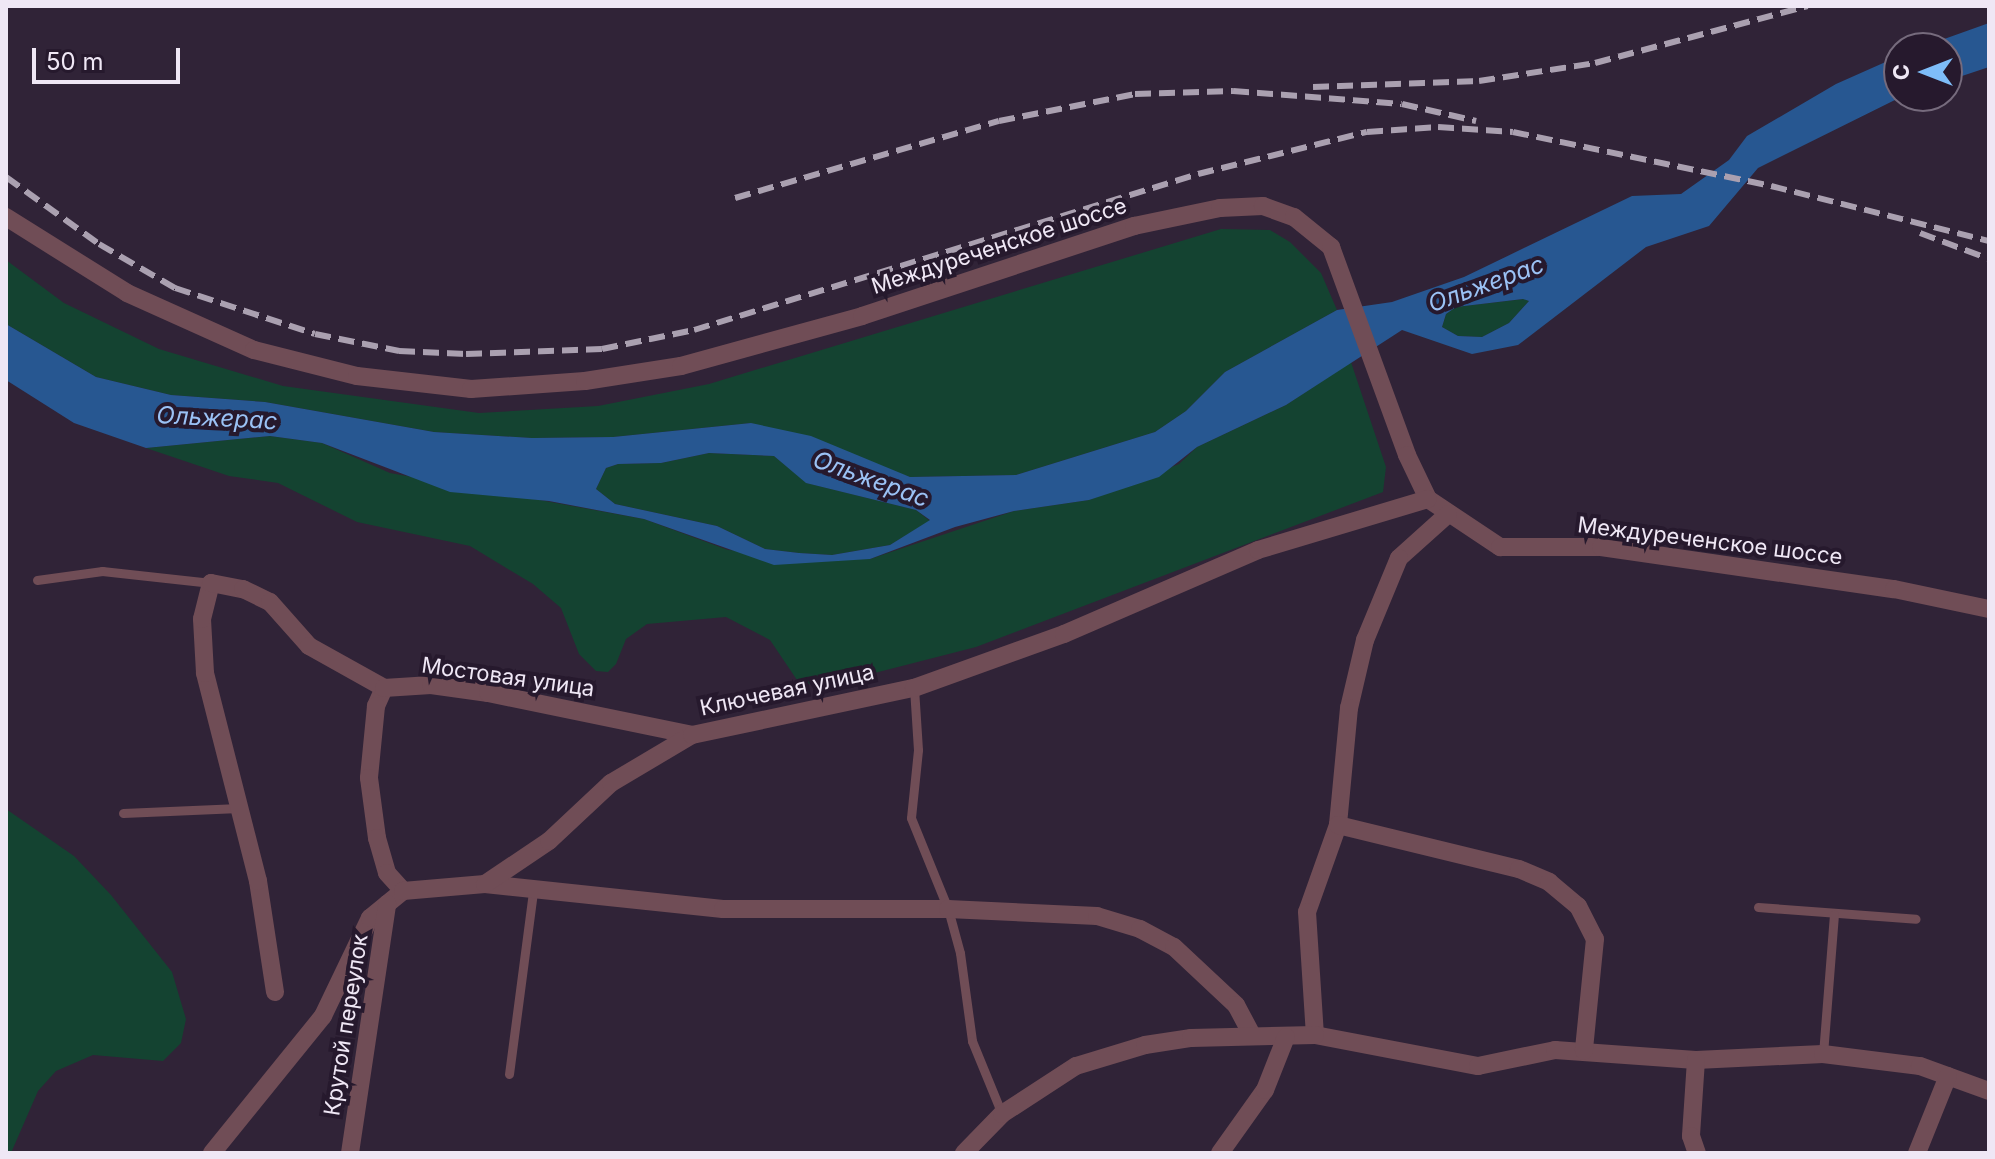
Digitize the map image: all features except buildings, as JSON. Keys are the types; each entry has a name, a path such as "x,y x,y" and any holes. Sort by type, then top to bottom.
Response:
{"street":[{"name":"Междуреченское шоссе","path":"6,217 127,293 254,350 357,376 471,389 585,381 681,366 862,316 1134,226 1220,208 1263,206 1294,217 1331,247 1352,295 1407,455 1428,499 1500,547 1601,547 1894,589 1989,609"},
{"name":"Ключевая улица","path":"403,891 485,884 549,841 611,783 692,735 914,688 1064,634 1258,550 1428,499"},
{"path":"1315,1035 1307,912 1338,825 1349,708 1380,594 1399,558 1448,514"},
{"path":"212,1153 323,1016 350,949 370,918 403,891 387,873 369,778 372,733 384,688 309,646 270,602 243,589 211,583 202,619 205,673 239,808 275,992"},
{"name":"Мостовая улица","path":"384,688 431,685 488,693 692,735"},
{"path":"1338,825 1519,869 1549,882 1578,906 1595,939 1584,1050"},
{"path":"485,884 533,892 723,909 948,909 1097,916 1140,929 1174,947 1236,1005 1251,1033"},
{"name":"Крутой переулок","path":"350,1153 387,904"},
{"path":"972,1149 1002,1114 1076,1066 1145,1045 1251,1033 1286,1037 1315,1035 1478,1066 1584,1050 1696,1060 1823,1054 1920,1066 1989,1091"},
{"path":"1220,1153 1265,1090 1286,1037"},
{"path":"1696,1060 1691,1136 1697,1153"},
{"path":"1917,1153 1948,1076"}],"lane":[{"path":"37,580 102,571 211,583"},
{"path":"914,688 918,750 911,818 948,909 960,953 972,1041 1002,1114"},
{"path":"123,813 239,808"},
{"path":"509,1074 533,892"},
{"path":"1758,907 1916,919"},
{"path":"1823,1054 1834,914"}],"green space":[{"path":"1221,229 1270,230 1290,242 1321,273 1337,310 1225,372 1186,411 1155,432 1016,475 910,477 751,423 613,437 532,438 434,432 265,402 171,395 96,377 6,324 6,260 64,303 159,349 283,386 479,413 598,406 709,384"},
{"path":"1524,299 1529,301 1509,323 1482,337 1458,336 1442,327 1446,314 1456,307"},
{"path":"1351,362 1386,467 1383,492 976,647 820,687 797,680 770,640 726,617 647,624 626,639 616,664 608,672 596,671 579,654 561,608 533,584 470,546 357,522 278,483 229,476 146,448 270,436 322,443 390,473 644,519 728,550 870,559 1014,511 1089,500 1179,464 1197,447 1286,405"},
{"path":"709,453 774,456 807,483 916,510 930,521 890,545 832,555 799,553 765,549 717,526 615,504 596,489 606,468 618,464 661,463"},
{"path":"6,809 74,856 111,895 172,972 186,1019 181,1043 163,1061 93,1055 56,1071 38,1091 11,1153 6,1153"}],"water":[{"path":"1989,23 1989,67 1963,76 1963,32"},
{"name":"Ольжерас","path":"1883,63 1883,106 1758,168 1709,226 1646,247 1518,345 1472,354 1402,330 1286,405 1197,447 1159,477 1089,500 1014,511 955,527 870,559 774,565 644,519 549,501 450,492 322,443 270,436 146,448 74,423 6,380 6,324 96,377 171,395 265,402 434,432 532,438 613,437 751,423 811,436 910,477 1016,475 1155,432 1186,411 1225,372 1337,310 1392,302 1464,277 1632,196 1681,194 1729,160 1747,136 1836,84","holes":["1523,299 1529,301 1509,323 1482,337 1458,336 1442,327 1446,314 1456,307","709,453 774,456 806,483 916,510 930,520 890,545 832,555 799,553 765,549 717,526 615,504 596,489 606,468 618,464 661,463"]}],"railway":[{"path":"1313,87 1479,81 1595,63 1808,6"},
{"path":"735,198 999,121 1135,94 1233,91 1402,104 1476,121"},
{"path":"6,177 99,244 175,288 315,334 399,351 466,354 602,349 694,330 1198,174 1367,132 1438,127 1513,132 1771,186 1989,241"},
{"path":"1920,233 1989,259"}]}
